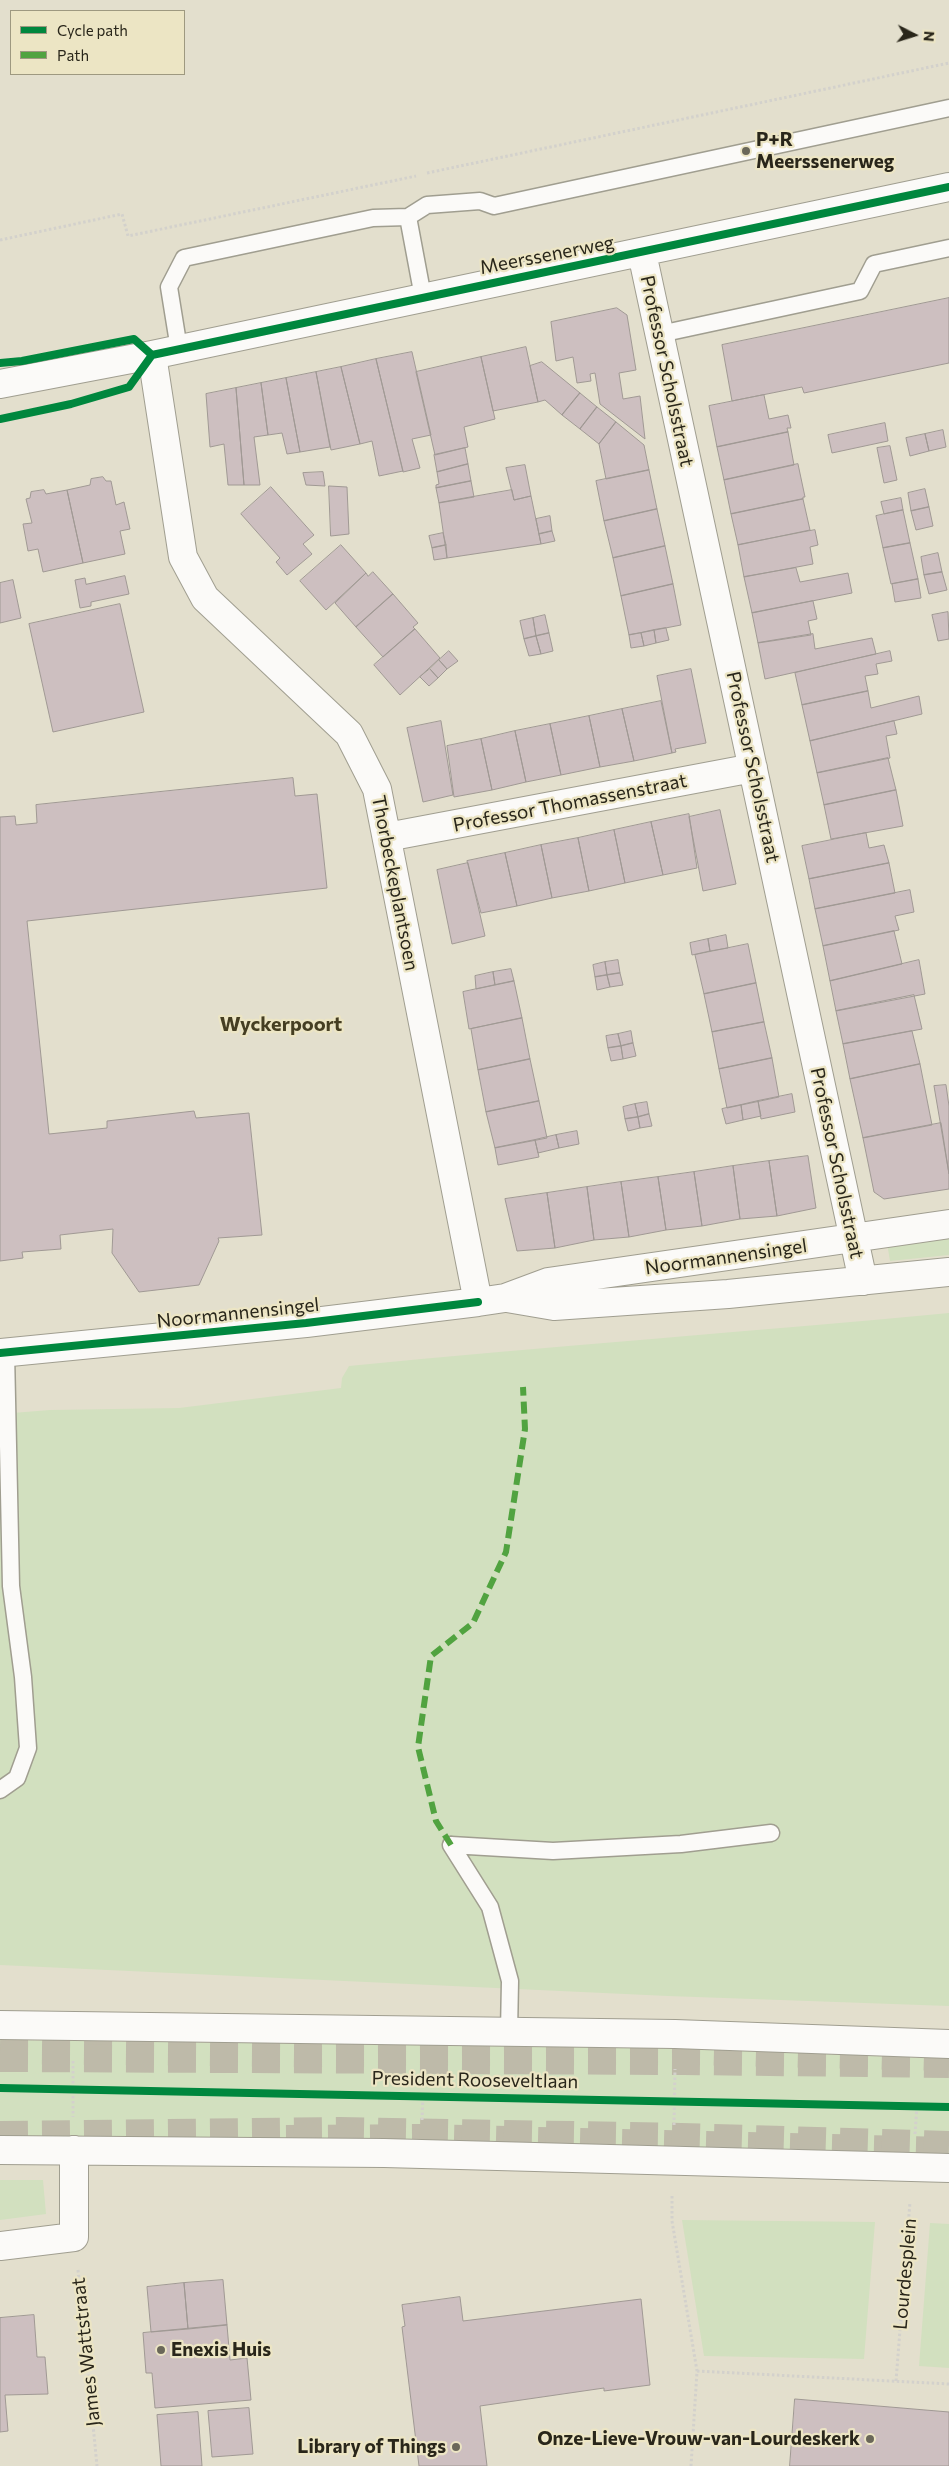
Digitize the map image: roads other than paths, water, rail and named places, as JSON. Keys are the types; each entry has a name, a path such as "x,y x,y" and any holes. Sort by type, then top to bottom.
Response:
{"street":[{"name":"Meerssenerweg","path":"0,384 152,355 423,296 642,253 949,187"},
{"name":"Professor Scholsstraat","path":"642,253 863,1281"},
{"name":"Thorbeckeplantsoen","path":"152,355 183,557 205,598 349,734 377,789 478,1302"},
{"name":"Professor Thomassenstraat","path":"387,837 753,768"},
{"name":"Noormannensingel","path":"3,1353 306,1323 478,1302 505,1298 548,1282 949,1224"},
{"name":"Noormannensingel","path":"505,1298 554,1306 728,1294 949,1272"},
{"path":"0,2025 676,2034 949,2044"},
{"path":"0,2150 384,2153 949,2168"},
{"path":"0,2246 74,2237 74,2150"}],"lane":[{"path":"179,349 169,287 184,258 373,218 408,218 427,205 480,201 494,206 949,108"},
{"path":"408,218 423,296"},
{"path":"660,334 860,291 874,264 949,248"},
{"path":"0,1790 17,1778 28,1748 23,1677 11,1568 3,1353"},
{"path":"0,1588 11,1568"},
{"path":"509,2032 510,1981 490,1907 451,1845 553,1851 681,1844 771,1833"}],"tunnel":[{"path":"0,2050 311,2053 691,2051 949,2057"},
{"path":"0,2058 949,2064"},
{"path":"0,2135 340,2131 681,2137 949,2145"},
{"path":"286,2139 421,2138 949,2151"}],"place":[{"name":"P+R Meerssenerweg","path":"746,151"},
{"name":"Enexis Huis","path":"161,2350"},
{"name":"Onze-Lieve-Vrouw-van-Lourdeskerk","path":"870,2439"},
{"name":"Library of Things","path":"456,2447"}],"district":[{"name":"Wyckerpoort","path":"281,1024"}]}
